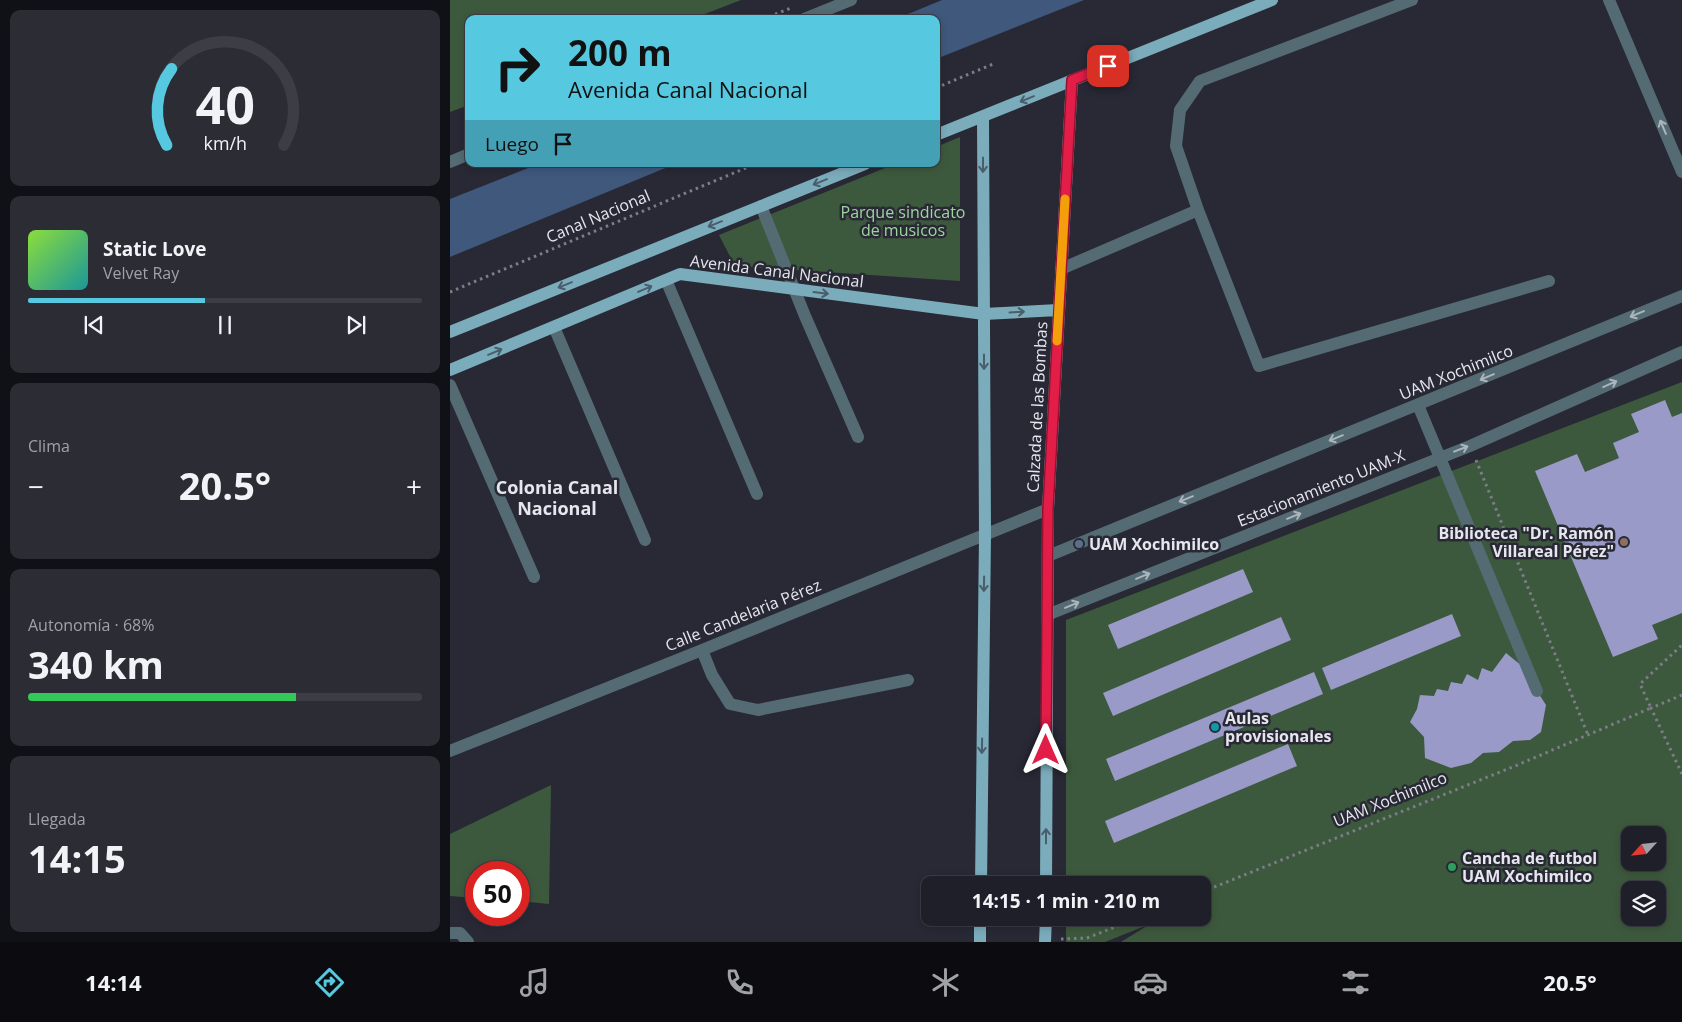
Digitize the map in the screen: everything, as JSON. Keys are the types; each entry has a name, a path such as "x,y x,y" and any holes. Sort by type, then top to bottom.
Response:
{"main road":[{"path":"940,133 1272,0"},
{"name":"Calzada de las Bombas","path":"1046,876 1048,508 1072,80"},
{"path":"981,876 984,535 983,117"},
{"name":"Avenida Canal Nacional","path":"450,332 858,167"},
{"name":"Avenida Canal Nacional","path":"450,370 680,274 984,314 1058,310"},
{"path":"980,926 980,942"},
{"path":"1045,940 1046,926"}],"street":[{"path":"814,15 851,0"},
{"path":"1412,0 1200,81 1180,110 1176,146 1198,210 1259,366 1549,281"},
{"path":"1609,0 1682,172"},
{"path":"450,162 465,156"},
{"path":"760,206 858,437"},
{"path":"1061,269 1198,210"},
{"path":"666,280 757,494"},
{"name":"UAM Xochimilco","path":"1048,556 1682,296"},
{"path":"554,327 644,540"},
{"name":"Estacionamiento UAM-X","path":"1047,615 1470,446 1682,352"},
{"path":"450,385 534,577"},
{"path":"1418,405 1536,691"},
{"name":"Calle Candelaria Pérez","path":"450,751 1048,508"},
{"path":"702,650 712,675 730,704 758,710 908,680"},
{"path":"450,933 460,933 468,942"}],"path":[{"path":"773,15 795,6"},
{"path":"940,86 993,64"},
{"name":"Canal Nacional","path":"450,292 749,167"},
{"path":"1470,446 1588,735"},
{"path":"1682,645 1640,684 1682,774"},
{"name":"UAM Xochimilco","path":"1211,888 1496,774 1682,695"},
{"path":"1045,940 1087,938 1118,926"}],"green space":[{"path":"450,0 741,0 702,15 465,15 465,106 450,112"},
{"name":"Parque sindicato de musicos","path":"960,137 960,281 735,266 719,235 888,167 940,167 940,145"},
{"path":"1682,382 1682,942 1121,942 1147,926 1211,926 1211,876 1066,876 1066,620"},
{"path":"551,785 549,904 530,902 530,861 465,861 465,897 450,896 450,834"},
{"path":"1066,926 1145,926 1105,942 1066,942"}],"water":[{"path":"942,0 1084,0 940,57 940,15 906,15"},
{"path":"530,167 668,167 450,257 450,199"}],"building":[{"name":"Biblioteca \"Dr. Ramón Villareal Pérez\"","path":"1665,400 1672,417 1682,413 1682,613 1652,625 1658,639 1613,657 1535,471 1577,454 1585,472 1619,458 1613,443 1639,432 1631,414"},
{"path":"1243,569 1253,592 1118,649 1108,625"},
{"name":"Aulas provisionales","path":"1452,614 1461,636 1331,690 1322,668"},
{"name":"Aulas provisionales","path":"1281,617 1291,640 1113,716 1103,693"},
{"path":"1506,653 1528,671 1546,705 1541,732 1530,740 1513,741 1499,752 1483,753 1471,763 1451,768 1425,758 1424,737 1410,722 1417,709 1420,695 1434,696 1437,689 1448,691 1451,682 1462,684 1467,674 1478,680 1482,668 1492,672"},
{"name":"Aulas provisionales","path":"1314,672 1323,694 1115,781 1106,759"},
{"name":"Aulas provisionales","path":"1288,744 1297,766 1114,843 1105,821"}],"slow traffic":[{"path":"1057,341 1065,199"}],"place":[{"name":"Biblioteca \"Dr. Ramón Villareal Pérez\"","path":"1624,542"},
{"name":"UAM Xochimilco","path":"1079,544"},
{"name":"Aulas provisionales","path":"1215,727"},
{"name":"Cancha de futbol UAM Xochimilco","path":"1452,867"}],"district":[{"name":"Colonia Canal Nacional","path":"557,497"}],"route":[{"path":"1046,750 1048,508 1072,80 1108,66"}]}
